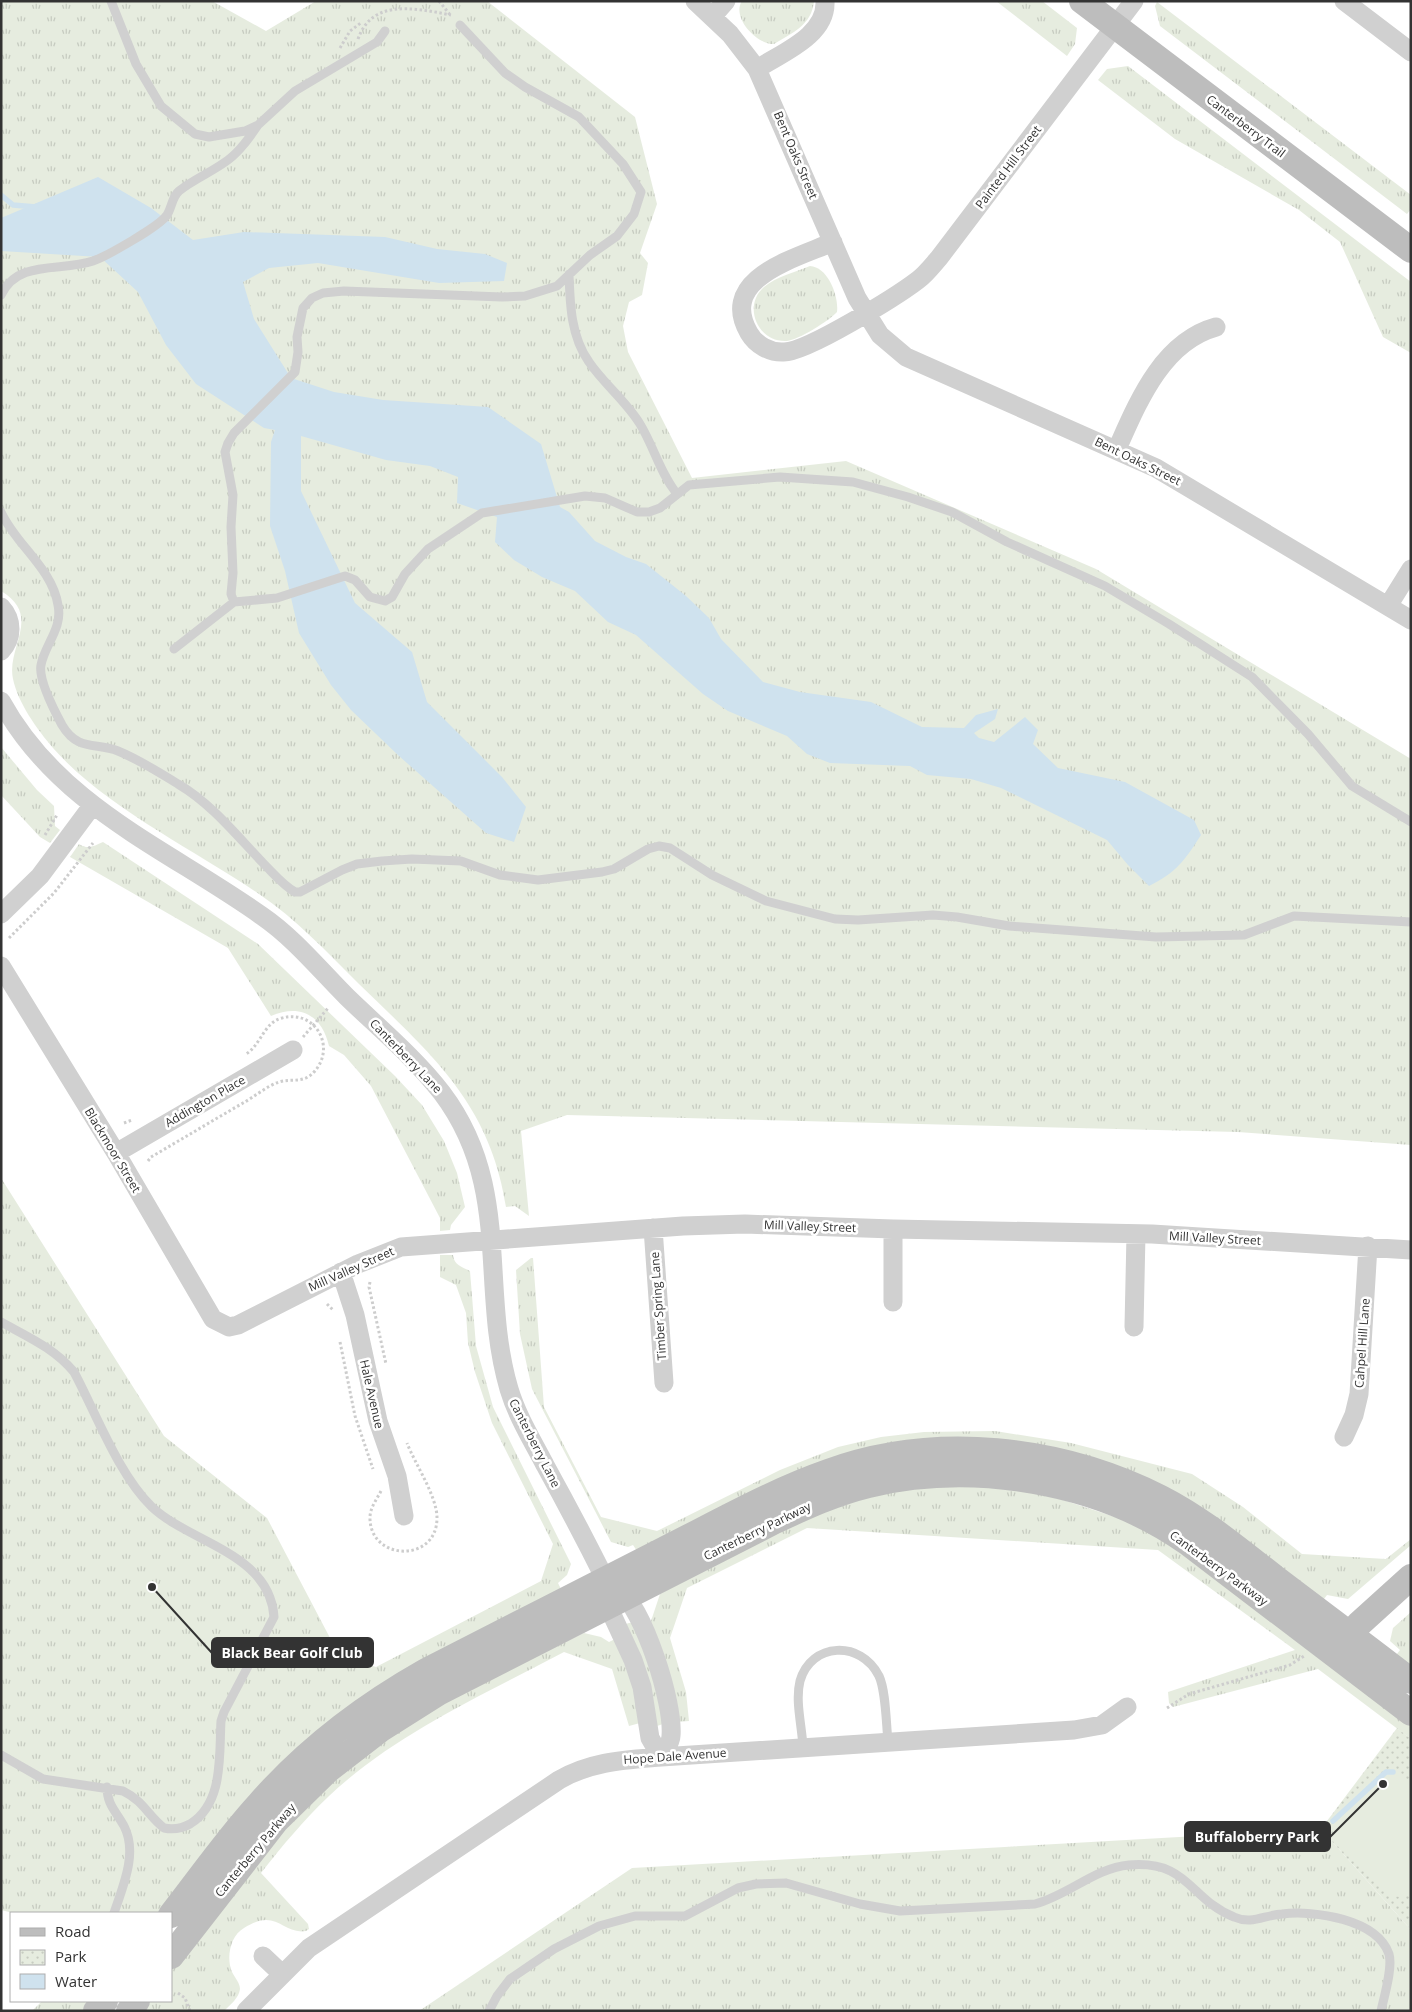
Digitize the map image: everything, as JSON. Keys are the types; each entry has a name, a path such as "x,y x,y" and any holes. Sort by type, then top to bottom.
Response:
{"street":[{"name":"Bent Oaks Street","path":"695,1 744,51 757,69 865,313 880,335 906,357 1117,449 1178,480 1411,620"},
{"path":"712,17 726,1"},
{"path":"757,69 813,32 822,20 825,1"},
{"name":"Canterberry Trail","path":"1082,1 1411,250"},
{"name":"Painted Hill Street","path":"865,313 904,290 930,269 1134,1"},
{"path":"1344,1 1411,52"},
{"path":"833,242 764,272 751,283 742,306 744,322 748,331 759,344 767,348 782,352 794,351 865,313"},
{"path":"1117,449 1142,393 1165,362 1185,341 1202,331 1216,327"},
{"path":"1388,606 1411,569"},
{"path":"1,607 8,617 11,626 3,652"},
{"name":"Canterberry Lane","path":"1,701 22,736 39,757 92,806 277,927 433,1082 458,1118 478,1163 488,1205 501,1349 509,1391 521,1420 617,1601 643,1694 650,1738 661,1757"},
{"path":"1,914 40,876 92,806"},
{"name":"Blackmoor Street","path":"1,966 116,1153 212,1319 229,1327"},
{"name":"Addington Place","path":"116,1153 293,1050"},
{"name":"Mill Valley Street","path":"229,1327 238,1325 372,1257 401,1247 653,1228 745,1224 1136,1234 1411,1250"},
{"name":"Timber Spring Lane","path":"653,1228 664,1384"},
{"path":"893,1229 893,1302"},
{"path":"1134,1327 1136,1234"},
{"name":"Cahpel Hill Lane","path":"1344,1437 1354,1415 1359,1394 1368,1246"},
{"name":"Hale Avenue","path":"340,1272 355,1315 378,1421 397,1476 404,1516"},
{"name":"Canterberry Parkway","path":"172,1914 264,1797 304,1759 346,1724 420,1675 763,1499 835,1469 875,1458 910,1453 991,1450 1032,1455 1111,1477 1160,1498 1200,1522 1340,1643 1411,1713"},
{"name":"Canterberry Parkway","path":"172,1955 276,1821 350,1751 381,1728 438,1693 775,1521 848,1491 887,1481 964,1475 999,1476 1034,1480 1076,1491 1154,1522 1340,1643 1411,1681"},
{"path":"1340,1643 1411,1577"},
{"name":"Hope Dale Avenue","path":"246,2011 309,1948 570,1774 603,1762 888,1740 1074,1730 1102,1725 1127,1707"},
{"path":"263,1956 282,1974"}],"lane":[{"path":"111,1 122,24 129,49 148,85 161,106 179,122 195,134 209,137 245,131 258,125"},
{"path":"234,602 231,594 234,573 231,526 233,495 225,452 228,443 245,422 293,374 297,362 297,337 303,308 312,298 323,292 344,290 470,297 525,296 556,286 590,255 617,236 634,214 641,192 623,164 579,116 525,87 505,73 460,25"},
{"path":"1,295 6,284 20,274 44,268 92,262 122,248 166,216 177,193 228,160 243,146 258,125 295,91 377,42 385,31"},
{"path":"569,274 575,331 582,351 640,423 652,445 664,478 677,494"},
{"path":"174,649 234,602 270,599 289,595 345,576 355,580 370,597 385,600 392,597 406,574 428,549 482,513 595,496 605,498 637,512 649,512 660,508 689,485 780,477 826,478 854,482 884,490 952,512 1006,542 1105,586 1231,662 1268,691 1352,786 1411,822"},
{"path":"1,512 10,528 50,580 56,594 59,620 40,671 50,700 63,727 79,742 94,748 118,751 179,784 216,814 272,872 295,892 300,892 357,864 412,859 461,861 500,875 520,879 572,878 614,869 648,849 659,846 670,848 712,875 766,901 835,919 858,920 933,915 957,916 1009,926 1156,938 1244,935 1294,916 1411,922"},
{"path":"1,1322 46,1346 74,1372 133,1485 152,1507 179,1526 236,1558 262,1582 273,1602 274,1616 224,1712 215,1790 202,1813 187,1825 170,1830 159,1824 135,1797 107,1788 43,1778 1,1755"},
{"path":"803,1747 798,1696 803,1672 817,1657 836,1650 855,1652 867,1660 878,1675 888,1740"},
{"path":"107,1788 108,1803 124,1826 130,1846 126,1878 114,1912"},
{"path":"490,2011 497,1996 510,1979 554,1949 599,1926 634,1916 685,1916 738,1888 756,1884 786,1883 870,1906 922,1911 1035,1904 1052,1900 1108,1871 1127,1865 1142,1864 1175,1872 1213,1906 1245,1921 1260,1920 1284,1913 1305,1914 1348,1921 1372,1931 1384,1944 1389,1956 1381,2011"}],"path":[{"path":"438,1 460,25"},
{"path":"44,838 57,814"},
{"path":"293,1050 329,1007"},
{"path":"1167,1708 1189,1694 1297,1662 1306,1654"},
{"path":"178,1993 185,1998 190,2011"}],"green space":[{"path":"1,1 212,1 266,31 316,1 487,1 635,117 657,204 640,253 648,263 642,295 629,302 623,326 628,352 692,478 846,461 1096,569 1411,759 1411,1145 1238,1132 567,1115 521,1131 529,1216 515,1206 506,1207 498,1170 486,1138 471,1109 433,1058 311,936 286,914 259,894 124,808 74,769 41,733 15,688 12,667 20,632 20,611 13,601 1,591"},
{"path":"742,1 814,1 805,22 794,32 774,44 760,40 748,29 740,15"},
{"path":"996,1 1042,1 1077,28 1075,44 1067,56"},
{"path":"1157,2 1411,195 1411,209 1407,214 1160,26 1155,6"},
{"path":"1128,66 1411,282 1411,353 1383,337 1340,242 1299,210 1175,139 1098,80 1107,69"},
{"path":"810,266 822,271 831,283 836,298 837,312 813,330 792,340 777,340 768,336 756,322 754,304 757,295 774,280"},
{"path":"1,747 37,790 54,806 55,826 60,830 50,843 40,837 1,795"},
{"path":"103,842 258,944 395,1076 422,1105 444,1141 457,1173 465,1207 451,1225 450,1230 440,1231 440,1218 371,1086 344,1055 329,1046 326,1036 315,1020 309,1015 292,1011 271,1016 228,948 70,857 79,844 88,847"},
{"path":"1,1178 164,1436 267,1518 339,1655 376,1667 541,1581 553,1544 492,1423 475,1372 468,1343 466,1313 456,1285 440,1277 440,1255 453,1255 461,1267 470,1271 476,1346 493,1407 571,1564 567,1575 558,1583 563,1593 164,1912 10,1912 1,1910"},
{"path":"533,1258 544,1407 601,1517 657,1531 780,1470 838,1447 881,1437 924,1432 995,1431 1071,1443 1192,1474 1243,1507 1302,1554 1386,1559 1411,1539 1411,1545 1348,1599 1327,1595 1321,1603 1055,1453 639,1554 633,1545 628,1547 611,1542 532,1389 520,1334 516,1270"},
{"path":"1017,1485 1146,1527 1411,1722 1411,1739 1318,1669 1173,1707 1169,1703 1168,1692 1295,1650 1158,1550 807,1528 687,1588 670,1638 686,1692 689,1721 677,1722 648,1623 651,1621 660,1594 775,1529 894,1488"},
{"path":"1411,1612 1411,1673 1393,1659 1400,1650 1390,1641 1393,1628"},
{"path":"632,1623 653,1671 663,1724 657,1726 626,1624"},
{"path":"584,1633 601,1637 609,1642 615,1639 633,1683 640,1723 629,1726 612,1669 564,1652 441,1716 411,1734 355,1773 311,1814 261,1873 308,1924 309,1929 298,1931 272,1921 264,1920 255,1922 239,1932 232,1942 229,1960 240,1989 236,1998 224,2011 137,2011 144,2002 172,2002 172,1966 285,1822 411,1717"},
{"path":"1397,1728 1411,1739 1411,1930 1321,1829"},
{"path":"1387,1774 1399,1775 1411,1788 1411,1888 1402,1897 1391,1896 1333,1836 1333,1825"},
{"path":"1321,1829 1411,1930 1411,2011 419,2011 632,1868"},
{"path":"41,2002 94,2002 86,2011 32,2011"}],"water":[{"path":"98,177 151,208 193,240 244,232 385,237 437,249 485,254 507,263 504,281 439,283 318,263 269,268 243,282 254,319 291,378 334,392 383,400 488,407 541,444 560,507 569,512 595,541 626,557 646,564 686,596 709,618 721,639 763,682 800,692 871,702 922,727 964,728 976,715 998,709 995,719 974,733 979,738 994,742 1025,717 1038,730 1033,744 1058,768 1125,782 1194,820 1201,835 1190,852 1173,871 1149,886 1107,840 1001,788 971,779 927,775 910,766 830,763 807,754 787,736 728,711 703,694 636,635 608,622 575,591 542,577 514,560 495,542 497,517 457,503 458,477 430,466 386,460 301,436 301,491 355,603 412,652 427,702 502,777 526,807 514,842 486,833 399,756 351,710 331,685 299,633 285,571 270,526 271,442 275,430 264,428 196,384 166,345 138,292 100,257 1,251 1,218"}],"waterway":[{"path":"1,195 13,205 36,207"},
{"path":"1333,1821 1386,1772 1393,1772"}],"place":[{"name":"Black Bear Golf Club","path":"152,1587"},
{"name":"Buffaloberry Park","path":"1383,1784"}]}
